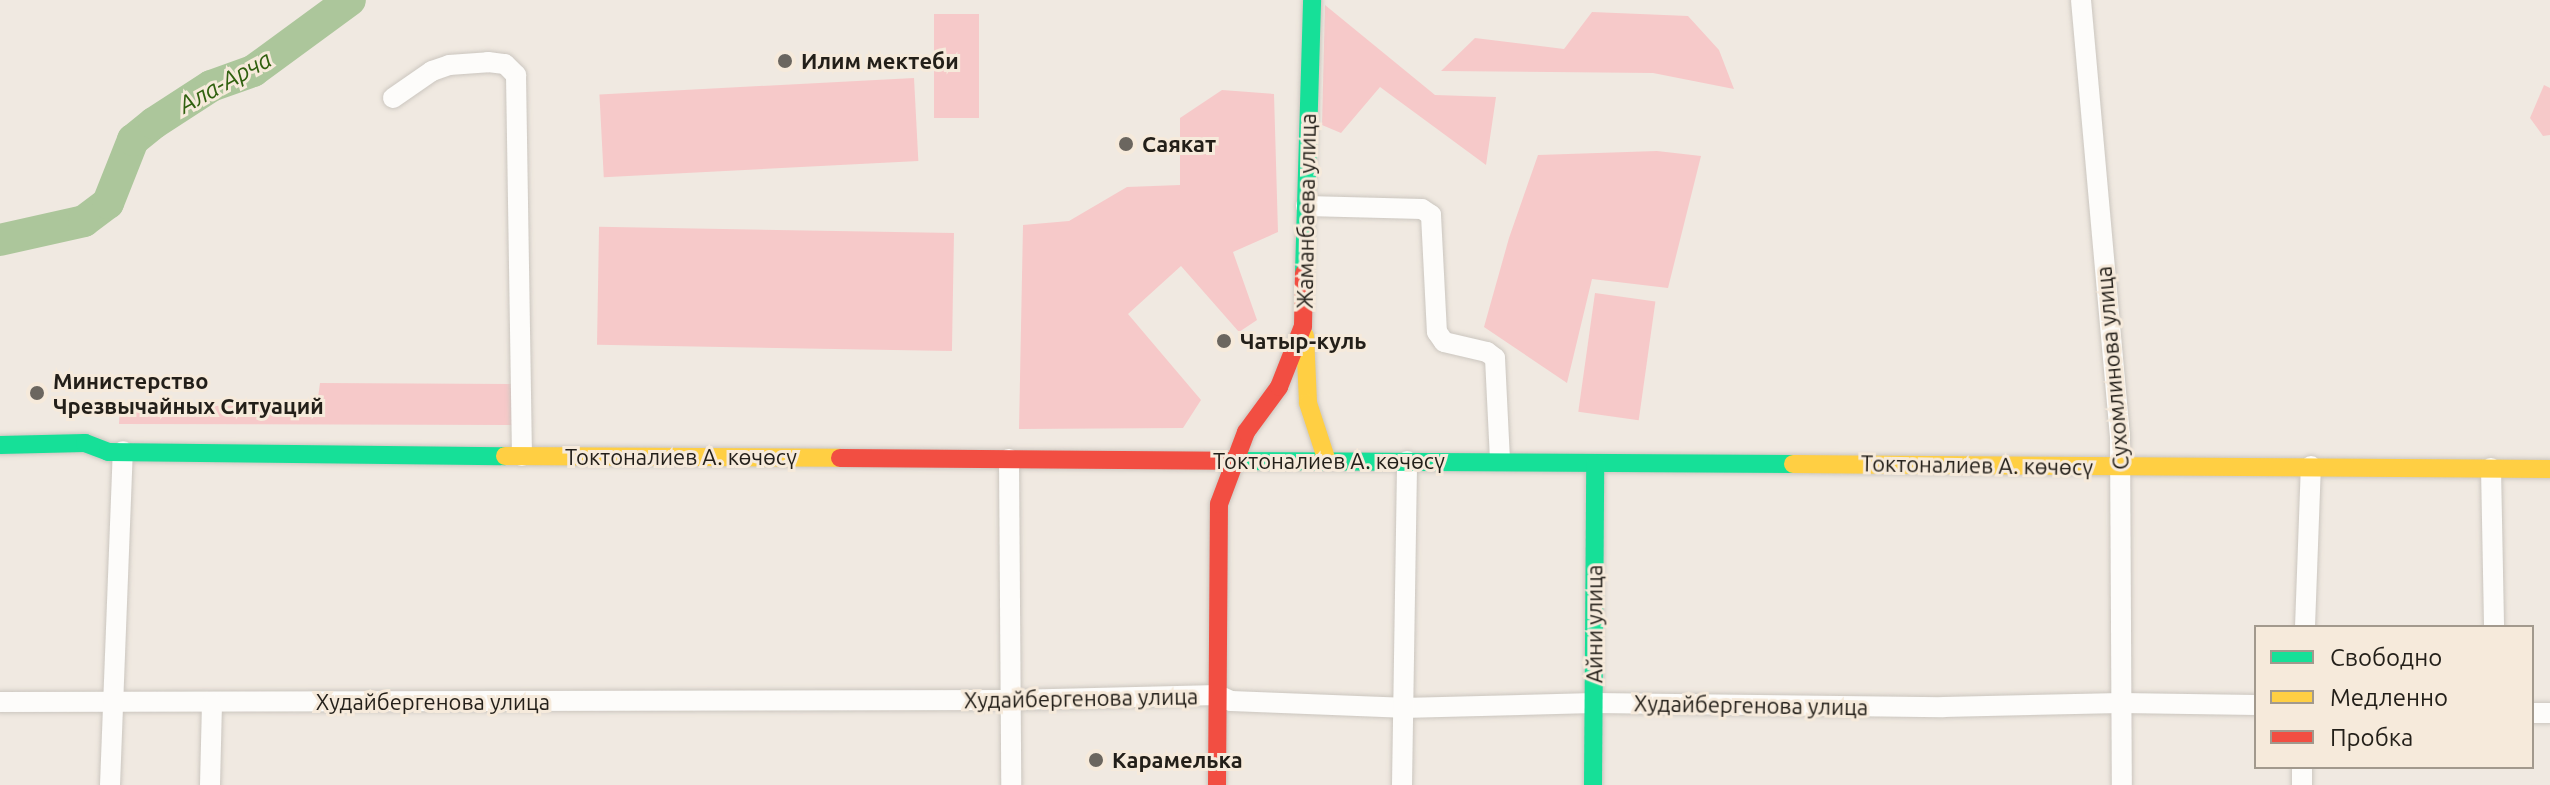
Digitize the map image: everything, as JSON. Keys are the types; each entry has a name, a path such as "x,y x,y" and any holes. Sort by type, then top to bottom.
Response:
{"main road":[{"name":"Жаманбаева улица","path":"1217,785 1217,516 1233,461 1246,432 1279,387 1303,326 1312,0"},
{"path":"1303,326 1308,403 1327,461"},
{"name":"Токтоналиев А. көчөсү","path":"0,445 85,443 116,452 522,456 2550,469"},
{"name":"Токтоналиев А. көчөсү","path":"0,463 85,461 116,452"},
{"name":"Айни улица","path":"1593,785 1595,463"}],"street":[{"name":"Сухомлинова улица","path":"2081,0 2121,467 2122,785"},
{"path":"393,98 432,71 449,65 505,64 516,75 522,456"},
{"path":"1306,206 1422,209 1431,215 1437,332 1444,342 1487,352 1495,358 1500,461"},
{"path":"110,785 116,452"},
{"path":"1009,459 1011,785"},
{"path":"1402,785 1407,461"},
{"path":"2305,625 2311,466"},
{"path":"2491,468 2494,625"},
{"name":"Худайбергенова улица","path":"0,702 1012,700 1218,695 1231,701 1402,708 1594,703 1943,707 2121,703 2254,705"},
{"path":"210,785 212,703"}],"shaded area":[{"path":"1325,5 1435,95 1496,97 1486,165 1380,87 1341,133 1322,125"},
{"path":"1592,12 1688,16 1719,50 1734,89 1653,73 1441,71 1475,38 1564,49"},
{"path":"934,14 979,14 979,118 934,118"},
{"path":"914,78 918,161 604,177 599,94"},
{"path":"2544,85 2550,88 2550,135 2543,136 2530,118"},
{"path":"1222,90 1274,94 1278,232 1233,252 1257,320 1239,332 1181,266 1128,314 1201,400 1183,428 1019,429 1023,225 1069,221 1127,187 1180,185 1180,118"},
{"path":"1657,151 1701,156 1668,288 1592,279 1567,383 1484,327 1509,238 1538,155"},
{"path":"599,227 954,233 952,351 597,345"},
{"path":"1595,293 1655,301 1639,420 1578,412"},
{"path":"320,383 519,384 520,425 119,424 120,407 317,405"}],"waterway":[{"name":"Ала-Арча","path":"0,240 84,221 108,203 133,140 211,86 253,71 350,0"}],"traffic: fast":[{"path":"1304,273 1312,0"},
{"path":"0,445 85,443 108,452 505,456"},
{"path":"1226,461 1793,464"},
{"path":"1593,785 1595,463"}],"traffic: slow":[{"path":"1305,336 1308,403 1327,461"},
{"path":"505,456 840,458"},
{"path":"1793,464 2550,469"}],"traffic: jam":[{"path":"1217,785 1219,504 1246,432 1279,387 1303,326 1304,273"},
{"path":"840,458 1226,461"}],"place":[{"name":"Илим мектеби","path":"785,61"},
{"name":"Саякат","path":"1126,144"},
{"name":"Чатыр-куль","path":"1224,341"},
{"name":"Министерство Чрезвычайных Ситуаций","path":"37,393"},
{"name":"Карамелька","path":"1096,760"}]}
